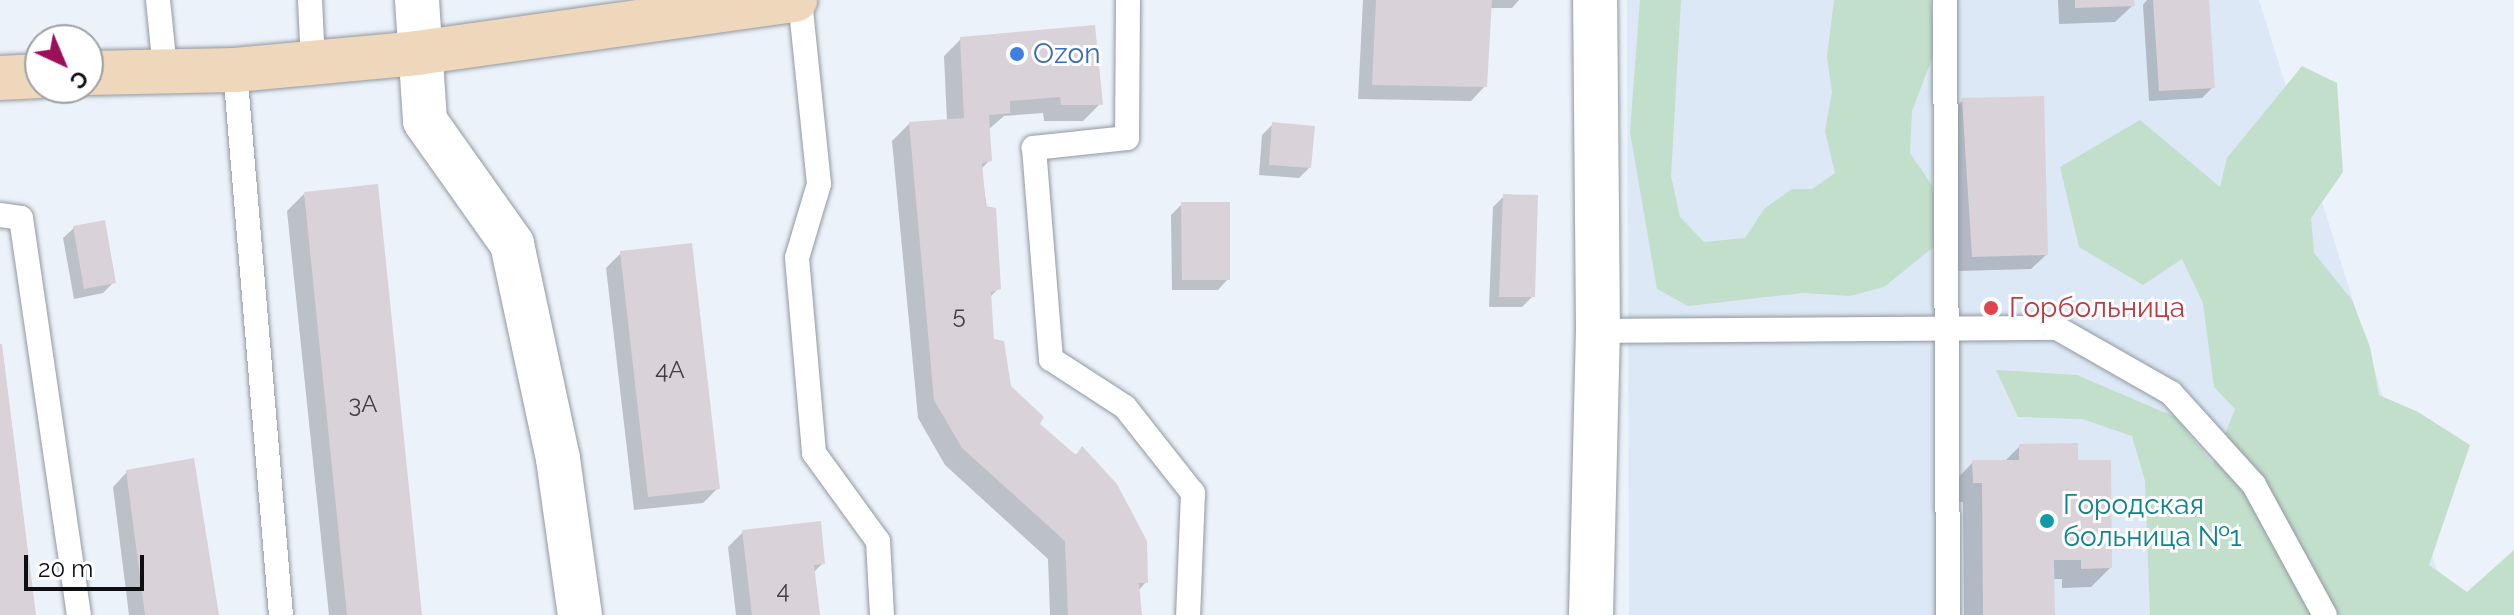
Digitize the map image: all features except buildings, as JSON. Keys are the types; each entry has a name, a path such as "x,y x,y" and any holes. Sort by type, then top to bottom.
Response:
{"street":[{"path":"417,0 417,53 425,121 512,244 558,459 580,615"},
{"path":"104,72 235,70 417,53 677,8 798,0"},
{"path":"1591,615 1598,331 1595,0"},
{"path":"0,78 24,77"}],"lane":[{"path":"158,0 165,69"},
{"path":"310,0 313,63"},
{"path":"798,0 819,184 797,258 814,453 878,541 882,615"},
{"path":"1128,0 1127,138 1034,148 1051,359 1125,407 1193,493 1188,615"},
{"path":"1945,0 1948,615"},
{"path":"235,70 281,615"},
{"path":"0,215 21,218 79,615"},
{"path":"1598,331 2057,328 2171,393 2254,485 2325,615"}],"shaded area":[{"name":"Горбольница","path":"1627,0 2259,0 2451,615 1629,615"}],"green space":[{"path":"1640,0 1681,0 1671,176 1680,217 1704,242 1745,238 1764,209 1792,189 1812,189 1835,173 1825,131 1832,92 1827,57 1834,0 1930,0 1936,48 1912,111 1910,153 1933,187 1941,241 1884,287 1850,296 1803,293 1688,306 1657,289 1630,132"},
{"path":"2302,66 2337,83 2343,172 2311,218 2314,253 2352,300 2370,347 2379,395 2418,412 2470,445 2429,565 2467,592 2514,550 2514,615 2150,615 2145,481 2132,436 2082,419 2018,417 1996,370 2077,375 2175,417 2213,464 2235,409 2214,387 2203,303 2182,259 2143,285 2079,247 2060,167 2140,120 2220,187 2227,158"}],"place":[{"name":"Ozon","path":"1017,54"},
{"name":"Горбольница","path":"1991,308"},
{"name":"Городская больница №1","path":"2047,521"}]}
